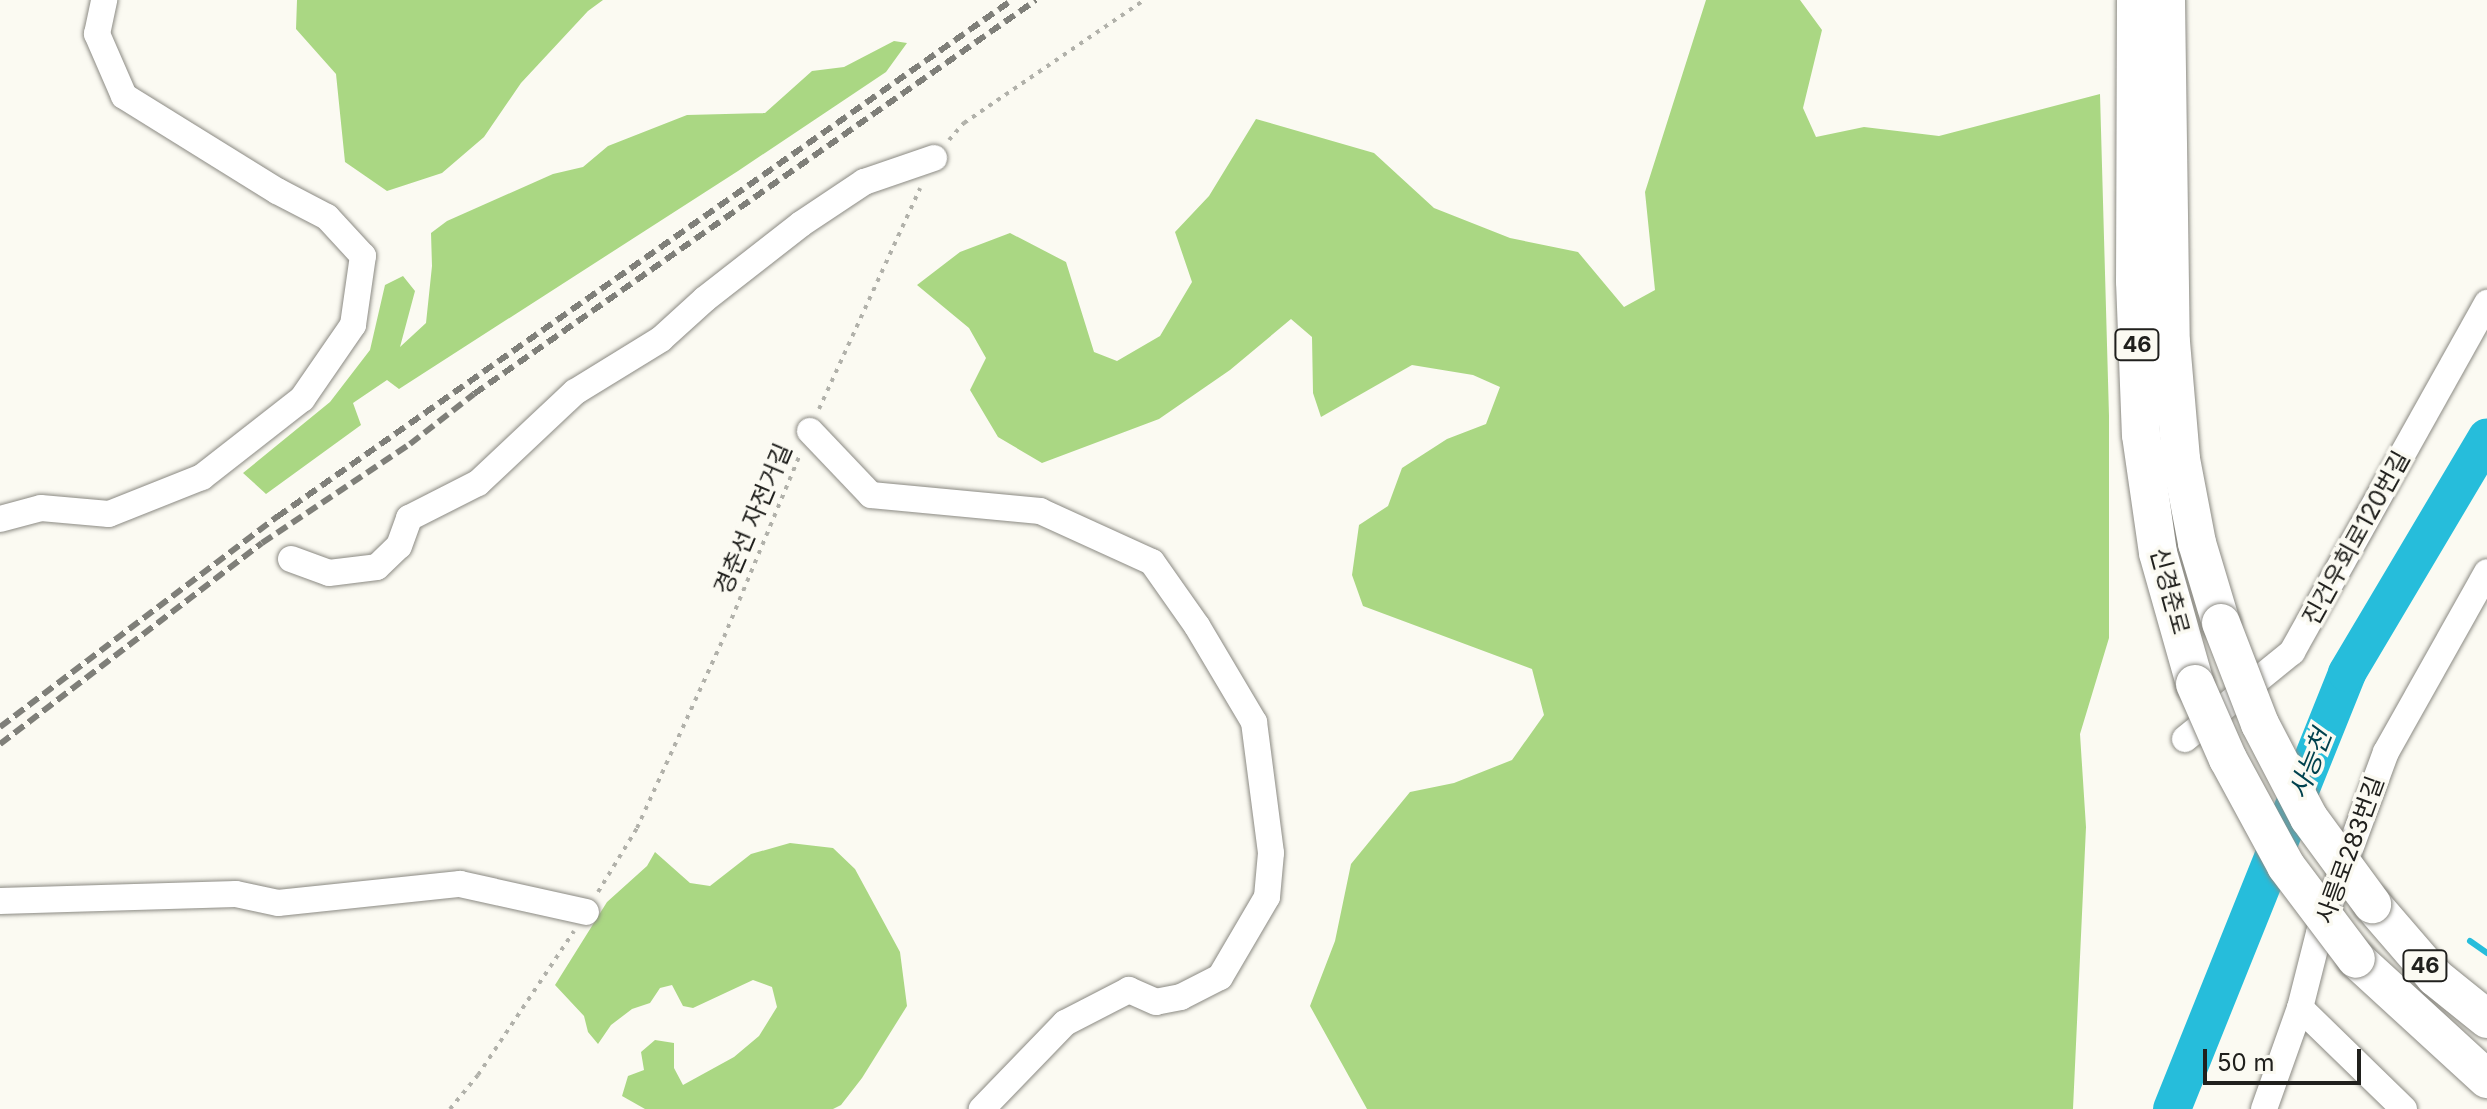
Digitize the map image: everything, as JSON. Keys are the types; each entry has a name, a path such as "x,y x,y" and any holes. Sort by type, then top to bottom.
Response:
{"highway":[{"name":"신경춘로","path":"2136,0 2135,281 2141,435 2158,553 2195,684 2228,759 2286,866 2356,959 2487,1079"},
{"name":"신경춘로","path":"2166,0 2171,342 2179,430 2197,543 2221,623 2260,724 2309,818 2372,904 2435,977 2487,1019"}],"street":[{"path":"0,519 41,508 109,514 202,477 302,399 353,325 363,256 327,217 277,191 124,96 97,34 104,0"},
{"path":"291,559 329,573 377,567 399,546 409,518 478,483 575,392 661,339 705,299 801,224 864,182 934,158"},
{"name":"진건우회로120번길","path":"2185,739 2292,652 2487,303"},
{"path":"810,431 871,495 1040,511 1152,562 1197,626 1254,722 1271,853 1267,897 1220,977 1181,997 1156,1002 1129,990 1065,1023 982,1109"},
{"name":"사릉로283번길","path":"2264,1109 2300,1008 2319,933 2386,752 2487,572"},
{"path":"0,901 236,894 278,903 460,884 586,912"},
{"path":"2300,1008 2404,1109"}],"path":[{"name":"경춘선 자전거길","path":"450,1109 478,1075 586,912 637,828 724,637 810,431 934,158 964,123 1144,0"}],"green space":[{"path":"297,0 603,0 588,11 521,83 484,137 442,173 387,191 345,162 336,74 296,29"},
{"path":"1706,0 1800,0 1822,30 1803,108 1816,137 1864,127 1939,136 2100,94 2109,416 2109,638 2080,734 2086,827 2073,1109 1367,1109 1310,1006 1335,941 1351,864 1410,792 1454,783 1512,760 1544,715 1532,669 1363,606 1352,575 1359,525 1388,506 1402,468 1447,439 1486,424 1500,387 1473,375 1412,365 1321,417 1313,393 1312,337 1291,319 1230,370 1159,419 1042,463 998,437 970,390 986,358 969,328 917,285 960,252 1010,233 1066,262 1094,352 1117,361 1160,336 1192,282 1175,232 1209,196 1256,119 1374,153 1434,208 1510,238 1578,252 1624,307 1655,290 1645,192"},
{"path":"894,41 907,43 886,72 399,389 387,380 353,403 361,425 266,494 243,473 330,402 370,350 385,285 403,276 415,291 400,347 426,323 432,266 431,233 447,221 553,174 583,167 608,146 687,115 765,113 812,71 844,67"},
{"path":"790,843 833,848 855,869 900,952 907,1006 862,1078 841,1105 833,1109 645,1109 622,1096 628,1076 644,1070 641,1052 655,1040 674,1043 674,1068 683,1085 734,1057 759,1036 777,1007 772,987 753,980 693,1008 683,1006 672,985 660,988 650,1003 632,1009 611,1025 598,1044 588,1032 584,1016 555,985 607,902 647,866 655,852 690,883 710,886 751,854"}],"waterway":[{"name":"사능천","path":"2172,1109 2347,673 2487,437"},
{"path":"2470,941 2487,953"}],"railway":[{"path":"0,727 277,517 1012,0"},
{"path":"0,744 262,543 410,444 474,394 1036,0"}]}
